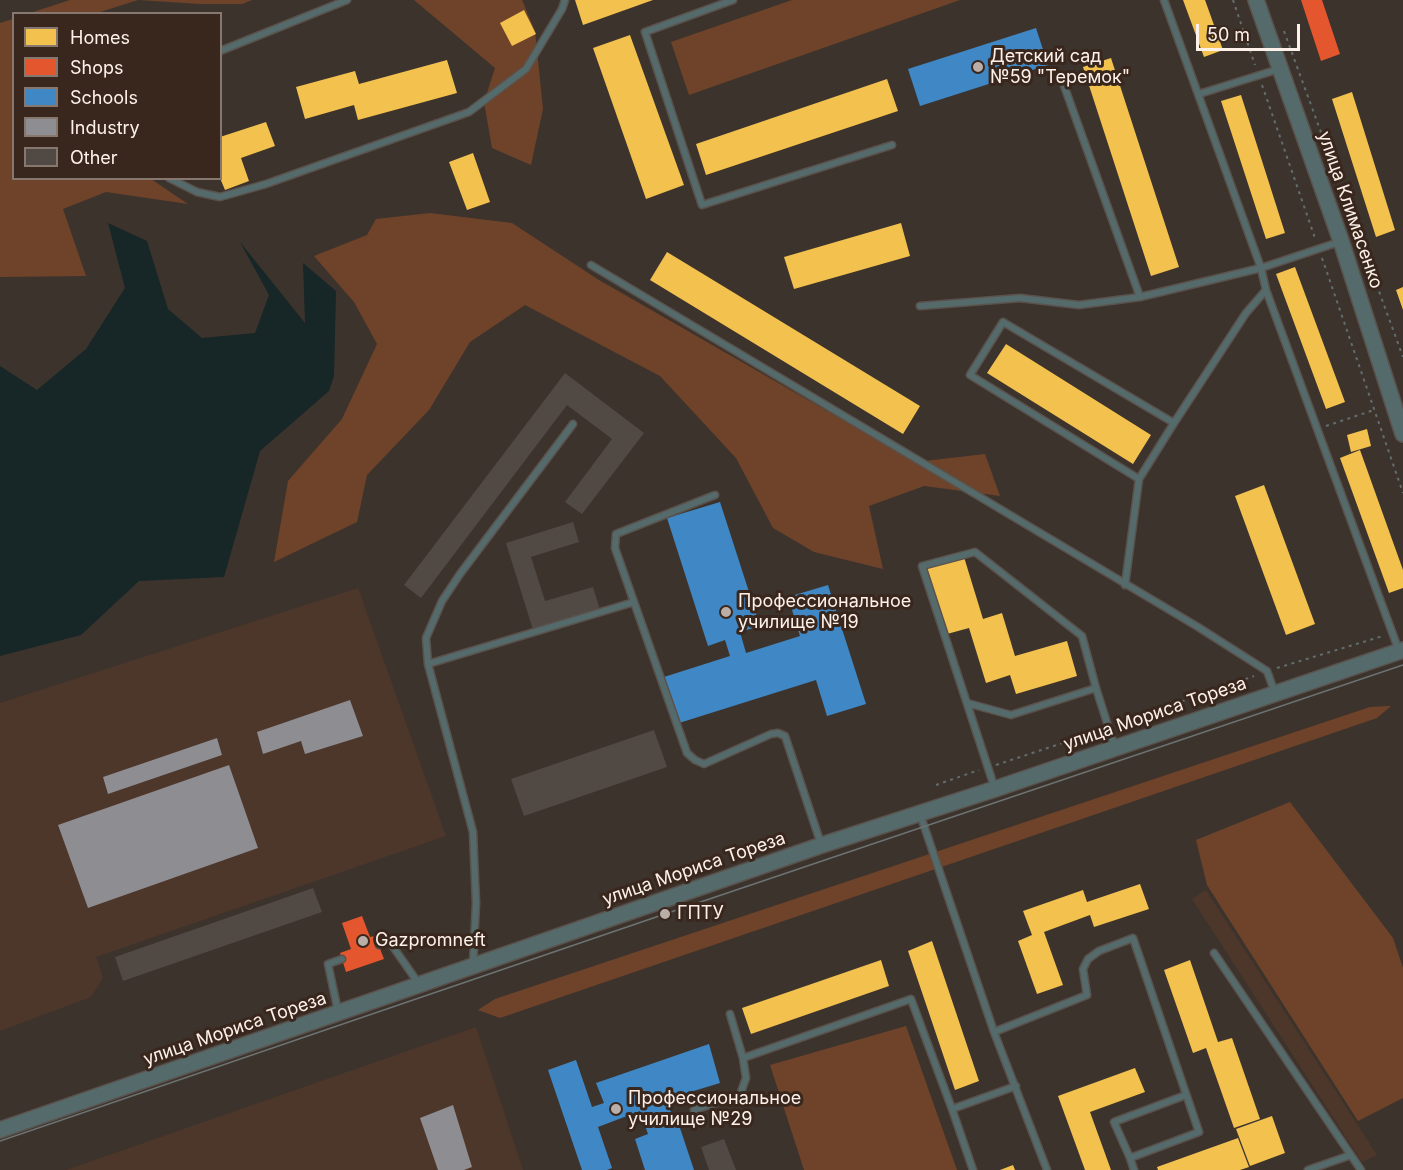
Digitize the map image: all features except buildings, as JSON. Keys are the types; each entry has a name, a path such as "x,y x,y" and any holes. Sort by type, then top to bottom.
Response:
{"street":[{"name":"улица Климасенко","path":"1256,0 1341,241 1403,434"},
{"name":"улица Мориса Тореза","path":"0,1130 473,968 822,845 995,789 1401,651"}],"lane":[{"path":"222,50 347,0"},
{"path":"173,180 197,192 220,197 266,184 470,112 526,69 562,9 565,0"},
{"path":"733,0 645,32 702,205 892,145"},
{"path":"1164,0 1261,268 1266,290 1392,633 1401,651"},
{"path":"1199,94 1281,68"},
{"path":"1062,80 1140,297"},
{"path":"920,306 1020,298 1079,305 1140,297 1261,268 1341,241"},
{"path":"591,265 1198,627 1267,671 1275,693"},
{"path":"1125,585 1139,479 1246,313 1266,290"},
{"path":"1139,479 970,375 975,366 1003,322 1174,423"},
{"path":"473,968 476,903 473,832 428,664 426,638 442,601 460,574 573,424"},
{"path":"715,495 616,534 615,548 687,753 704,764 771,734 778,733 785,736 822,845"},
{"path":"995,789 922,566 975,552 1082,636 1115,748"},
{"path":"428,664 634,602"},
{"path":"967,703 1011,715 1096,688"},
{"path":"920,813 994,1032 1047,1170"},
{"path":"994,1032 1087,995 1083,969 1088,959 1099,951 1133,938 1199,1132 1130,1158"},
{"path":"379,945 389,941 420,985"},
{"path":"1214,952 1361,1170"},
{"path":"339,1014 328,964 342,959"},
{"path":"743,1058 911,999 972,1170"},
{"path":"694,1110 740,1095 746,1078 743,1058 730,1014"},
{"path":"952,1109 1016,1086"},
{"path":"1134,1170 1114,1122 1186,1095"},
{"path":"1308,1170 1351,1155"}],"path":[{"path":"1280,22 1403,357"},
{"path":"1317,429 1374,410"},
{"path":"936,785 1267,671 1392,633"}],"shaded area":[{"path":"70,0 138,0 100,12 33,12"},
{"path":"138,0 252,0 242,4 200,4"},
{"path":"414,0 522,0 535,31 543,109 531,165 492,148 484,102 495,68"},
{"path":"792,0 960,0 689,95 671,42"},
{"path":"12,19 12,180 152,180 188,204 106,192 63,209 86,276 0,277 0,23"},
{"path":"430,213 512,223 599,280 916,462 985,454 1000,496 924,486 869,506 883,569 814,552 773,528 736,458 660,376 525,305 470,342 429,410 367,475 357,522 274,562 288,481 342,419 377,344 354,302 314,256 367,235 376,219"},
{"path":"108,223 147,241 168,309 202,338 255,333 269,295 240,242 305,323 303,263 336,291 334,376 329,391 260,451 224,577 139,581 81,635 0,656 0,366 37,390 86,349 125,288"},
{"path":"358,588 446,836 96,957 103,978 91,997 0,1031 0,703"},
{"path":"1391,706 1377,718 500,1018 478,1010 495,999 1370,707"},
{"path":"1290,802 1393,938 1403,968 1403,1098 1358,1121 1207,885 1196,840"},
{"path":"1206,890 1377,1155 1362,1162 1192,899"},
{"path":"906,1026 957,1170 804,1170 770,1065"},
{"path":"476,1027 523,1170 66,1170"}],"tram line":[{"path":"0,1141 1403,665"}],"place":[{"name":"Детский сад №59 \"Теремок\"","path":"978,67"},
{"name":"Профессиональное училище №19","path":"726,612"},
{"name":"ГПТУ","path":"665,914"},
{"name":"Gazpromneft","path":"363,941"},
{"name":"Профессиональное училище №29","path":"616,1109"}]}
